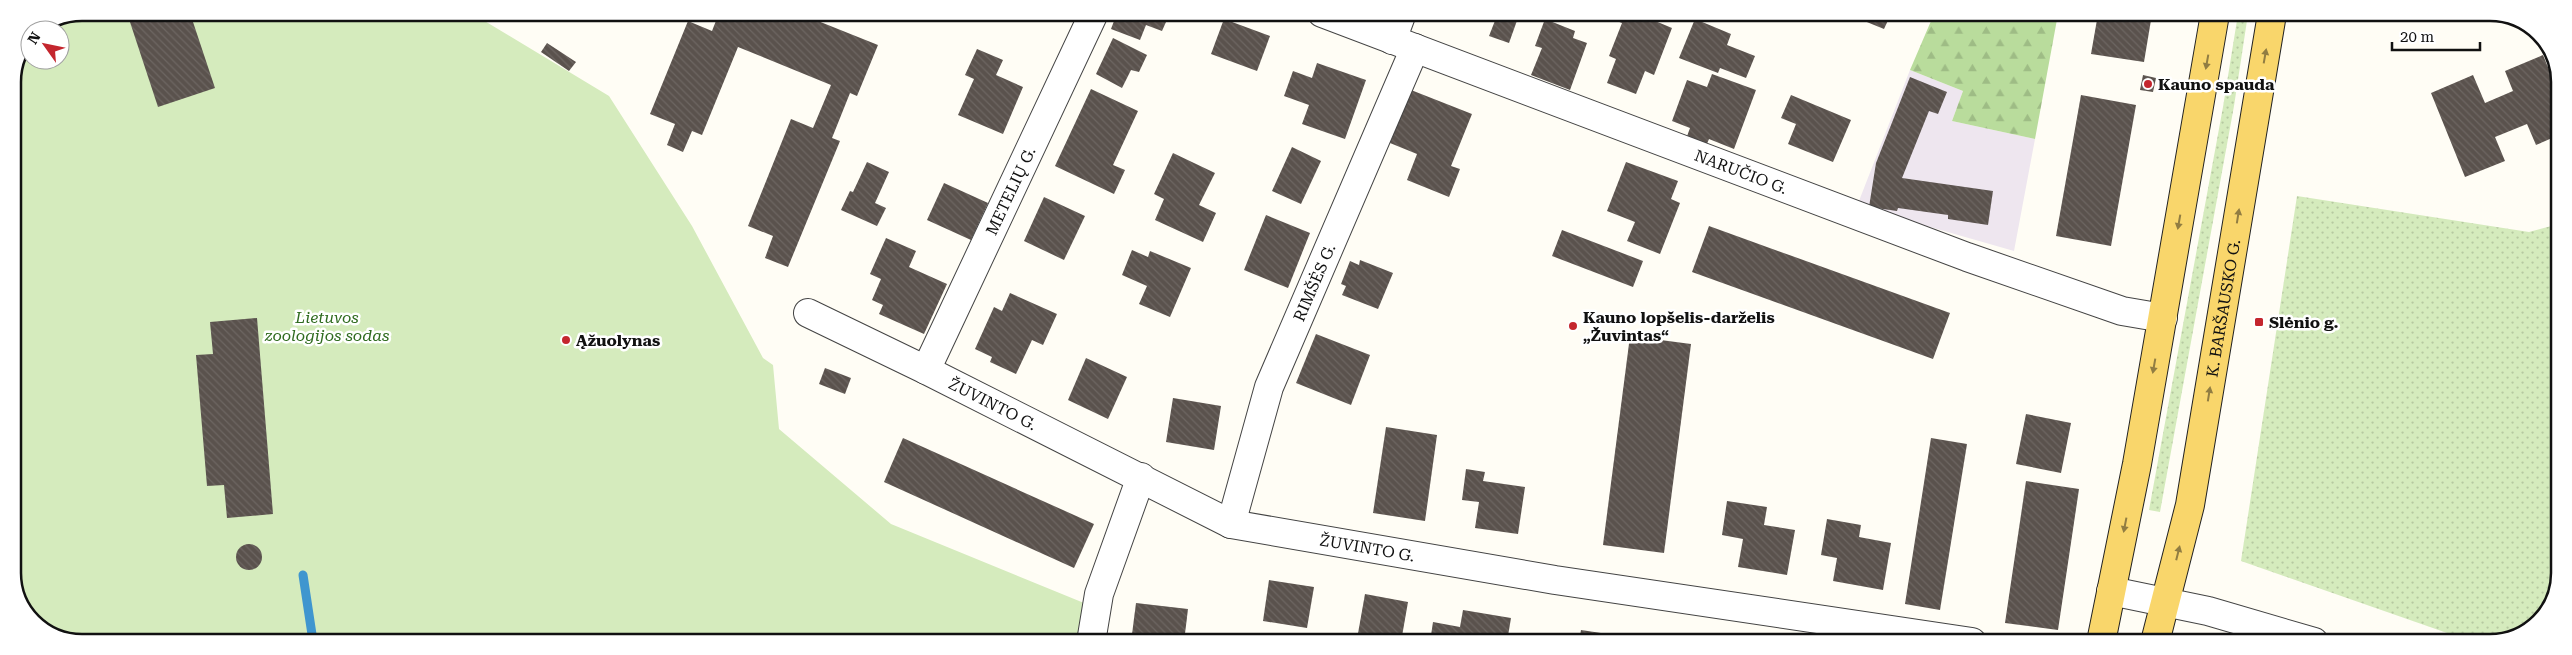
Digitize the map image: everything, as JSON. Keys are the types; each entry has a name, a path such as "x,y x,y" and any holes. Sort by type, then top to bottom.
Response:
{"main road":[{"path":"2103,634 2163,318 2214,21"},
{"name":"K. BARŠAUSKO G.","path":"2157,634 2190,505 2271,21"}],"street":[{"name":"METELIŲ G.","path":"926,370 1090,21"},
{"name":"NARUČIO G.","path":"1343,21 1968,257 2122,311 2163,318"},
{"name":"RIMŠĖS G.","path":"1231,524 1269,387 1403,44 1402,21"},
{"name":"ŽUVINTO G.","path":"808,314 926,370 1231,524 1554,580 1918,634"},
{"path":"1092,634 1099,594 1141,477"},
{"path":"2111,591 2166,600 2286,634"}],"shaded area":[{"path":"1910,70 1963,91 1952,121 2035,139 2014,251 1857,206"}],"green space":[{"name":"Lietuvos zoologijos sodas","path":"485,21 609,96 692,226 763,358 773,365 779,429 891,524 1084,603 1079,634 82,634 71,633 52,626 36,613 29,603 21,577 22,71 70,70 71,22"},
{"path":"1931,21 2057,21 2035,139 1952,121 1963,91 1910,70"},
{"path":"2237,21 2247,21 2234,106 2160,512 2149,510 2223,107"},
{"path":"2297,196 2529,232 2551,226 2551,572 2550,584 2543,603 2536,613 2520,626 2497,633 2450,634 2241,561"}],"building":[{"path":"130,21 193,21 215,88 158,107"},
{"path":"688,21 712,31 716,21 818,21 878,45 857,96 850,93 832,138 840,141 788,267 765,258 773,236 748,226 791,119 813,128 831,85 738,47 702,135 692,131 683,152 667,145 675,124 650,114"},
{"path":"1114,21 1166,21 1162,31 1146,25 1140,40 1111,29"},
{"path":"1223,21 1229,21 1270,36 1257,71 1211,54"},
{"path":"1495,21 1517,21 1509,43 1489,36"},
{"path":"1544,21 1550,21 1575,31 1573,38 1587,43 1570,90 1531,75 1542,48 1535,46"},
{"path":"1617,21 1655,21 1672,28 1654,75 1645,71 1636,94 1607,83 1616,59 1609,56 1622,23"},
{"path":"1694,21 1700,21 1731,34 1727,45 1755,56 1746,78 1720,68 1718,73 1679,58"},
{"path":"1864,21 1888,21 1884,29"},
{"path":"2097,21 2151,21 2144,62 2091,54"},
{"path":"1113,38 1147,55 1139,72 1131,70 1122,88 1096,74"},
{"path":"547,43 576,62 569,71 541,52"},
{"path":"977,49 1003,60 996,75 1023,87 1003,134 958,115 974,79 965,75"},
{"path":"2543,55 2551,78 2551,138 2536,145 2527,124 2495,137 2505,161 2465,177 2431,93 2473,75 2485,103 2513,91 2505,71"},
{"path":"1317,63 1366,80 1345,139 1302,124 1309,105 1284,96 1293,71 1312,78"},
{"path":"1712,74 1756,90 1734,149 1709,139 1706,146 1686,139 1690,128 1672,121 1687,80 1707,87"},
{"name":"Kauno spauda","path":"2143,75 2156,78 2153,92 2140,90"},
{"path":"1910,77 1947,92 1938,114 1929,111 1902,178 1993,191 1988,225 1948,219 1948,215 1898,208 1897,211 1869,207 1876,163"},
{"path":"1091,89 1138,111 1113,165 1125,170 1114,194 1055,166"},
{"path":"1411,90 1472,114 1451,166 1460,169 1449,197 1407,180 1417,154 1390,143"},
{"path":"1791,95 1851,120 1833,162 1788,144 1796,124 1781,118"},
{"path":"2081,95 2136,105 2111,246 2056,236"},
{"path":"1292,147 1321,161 1301,204 1272,191"},
{"path":"1173,153 1215,173 1199,205 1216,213 1203,242 1155,220 1164,199 1154,194"},
{"path":"867,162 889,172 875,203 886,208 877,226 841,210 850,191 853,192"},
{"path":"1626,162 1678,181 1671,199 1680,203 1660,254 1627,241 1635,222 1607,211"},
{"path":"944,183 988,203 971,240 927,220"},
{"path":"1044,197 1085,216 1064,260 1024,241"},
{"path":"1266,215 1310,233 1288,288 1244,270"},
{"path":"1709,226 1950,313 1933,359 1692,272"},
{"path":"1562,230 1643,261 1633,287 1552,256"},
{"path":"886,238 916,251 909,267 947,284 924,334 879,314 883,305 872,300 881,279 870,274"},
{"path":"1132,250 1148,257 1150,251 1191,268 1170,317 1139,304 1147,286 1122,275"},
{"path":"1360,260 1393,273 1378,309 1342,295 1346,286 1341,284 1350,261 1359,265"},
{"path":"1010,293 1057,314 1043,345 1032,340 1016,374 990,362 992,357 975,349 994,307 1002,311"},
{"path":"257,318 273,514 227,518 224,485 207,486 196,355 213,354 210,322"},
{"path":"1316,334 1370,355 1351,405 1296,383"},
{"path":"1630,336 1691,344 1664,553 1603,545"},
{"path":"1086,358 1127,377 1108,419 1068,400"},
{"path":"825,368 851,378 845,394 819,384"},
{"path":"1173,398 1221,406 1214,450 1166,442"},
{"path":"2026,414 2071,423 2061,473 2016,464"},
{"path":"1386,427 1437,435 1425,521 1373,513"},
{"path":"903,438 1094,524 1074,568 884,482"},
{"path":"1931,438 1967,444 1940,610 1905,604"},
{"path":"1466,469 1485,472 1483,481 1525,487 1518,534 1475,528 1479,502 1462,500"},
{"path":"2026,481 2079,489 2058,630 2005,623"},
{"path":"1727,501 1767,507 1764,525 1795,530 1787,575 1738,567 1743,539 1722,535"},
{"path":"1827,519 1861,525 1859,537 1891,543 1883,590 1833,581 1837,558 1821,555"},
{"path":"249,544 258,548 262,557 258,566 249,570 240,566 236,557 240,548"},
{"path":"1269,580 1314,587 1307,628 1263,621"},
{"path":"1365,594 1408,602 1402,634 1358,634"},
{"path":"1136,603 1188,609 1185,634 1132,634"},
{"path":"1463,610 1511,618 1508,634 1431,634 1433,622 1460,627"},
{"path":"1581,630 1608,634 1580,634"}],"waterway":[{"path":"303,575 312,634"}],"place":[{"name":"Kauno spauda","path":"2148,84"},
{"name":"Slėnio g.","path":"2259,322"},
{"name":"Kauno lopšelis-darželis „Žuvintas“","path":"1573,326"},
{"name":"Ąžuolynas","path":"566,340"}]}
